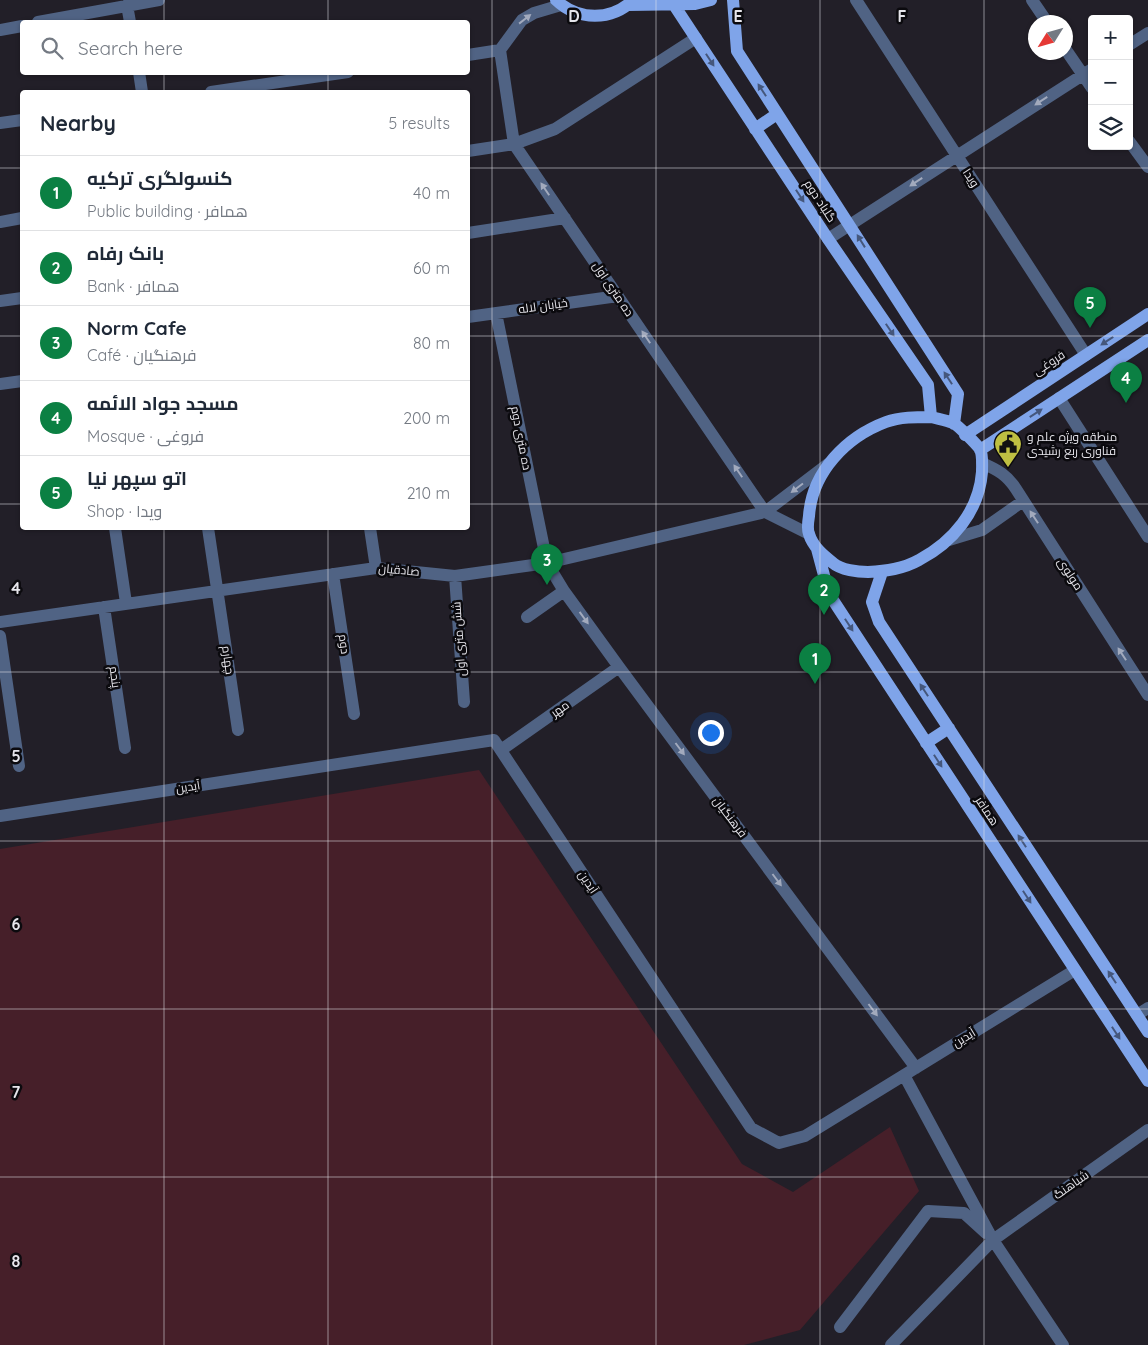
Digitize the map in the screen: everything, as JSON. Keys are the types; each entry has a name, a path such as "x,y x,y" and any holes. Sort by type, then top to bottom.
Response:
{"main road":[{"path":"559,3 574,12 602,16 616,12 631,3 674,5 695,4 711,0"},
{"name":"گلباد دوم","path":"733,0 737,51 958,394 954,424"},
{"name":"گلباد دوم","path":"674,5 828,239 928,385 931,417"},
{"path":"755,129 777,114"},
{"name":"فروغى","path":"965,434 1148,314"},
{"path":"980,450 1148,340"},
{"path":"931,417 954,424 980,450 982,463 980,487 972,509 962,526 949,540 919,560 901,568 882,572 859,572 836,566 817,549 808,534 810,502 818,481 828,464 842,450 871,429 895,420 931,417"},
{"name":"همافر","path":"817,549 828,594 1148,1081"},
{"name":"همافر","path":"882,572 872,602 879,622 1148,1032"},
{"path":"926,743 948,728"}],"street":[{"path":"49,20 159,0"},
{"name":"ویدا","path":"856,0 1086,355"},
{"path":"1032,0 1042,15"},
{"path":"470,55 500,50 522,20 534,12 559,3"},
{"path":"128,5 130,20"},
{"path":"0,30 20,26"},
{"path":"1133,42 1148,33"},
{"path":"470,151 514,144 555,129 696,38"},
{"name":"ده متری اول","path":"500,50 514,144 765,512"},
{"path":"828,239 1087,72 1073,57"},
{"path":"139,75 142,90"},
{"path":"225,90 327,75"},
{"path":"0,123 20,120"},
{"path":"1133,146 1148,167"},
{"path":"0,222 20,218"},
{"path":"470,233 565,218"},
{"name":"خیابان لاله","path":"470,317 618,296"},
{"path":"0,301 20,298"},
{"name":"ده متری دوم","path":"496,313 547,563"},
{"path":"0,384 20,381"},
{"path":"1059,398 1148,537"},
{"name":"مولوی","path":"982,463 1000,470 1008,477 1148,695"},
{"path":"808,534 765,512 828,464"},
{"path":"949,540 982,530 1023,501"},
{"name":"صادقیان","path":"0,622 376,568 455,576 547,563 765,512"},
{"path":"115,530 126,603"},
{"name":"چهارم","path":"208,530 238,730"},
{"path":"370,530 376,568"},
{"name":"فرهنگیان","path":"547,563 564,591 619,667 916,1068"},
{"name":"دوم","path":"333,574 354,714"},
{"name":"شش متری اول","path":"455,576 464,702"},
{"path":"527,617 564,591"},
{"name":"پنجم","path":"104,607 125,748"},
{"path":"0,636 19,766"},
{"name":"مهر","path":"501,750 619,667"},
{"name":"آیدین","path":"0,816 494,740 752,1128 779,1143 805,1136 1075,970"},
{"path":"1137,1015 1148,1008"},
{"path":"904,1076 993,1240 1063,1345"},
{"name":"شباهنگ","path":"891,1345 993,1240 1148,1130"},
{"path":"840,1327 928,1211 964,1213 993,1240"}],"shaded area":[{"path":"479,770 742,1164 793,1192 890,1127 919,1191 800,1330 744,1345 0,1345 0,849"}],"place":[{"name":"اتو سپهر نیا","path":"1090,328"},
{"name":"مسجد جواد الائمه","path":"1126,403"},
{"name":"منطقه ویژه علم و فناوری ربع رشیدی","path":"1008,468"},
{"name":"Norm Cafe","path":"547,585"},
{"name":"بانک رفاه","path":"824,615"},
{"name":"کنسولگری ترکیه","path":"815,684"}]}
